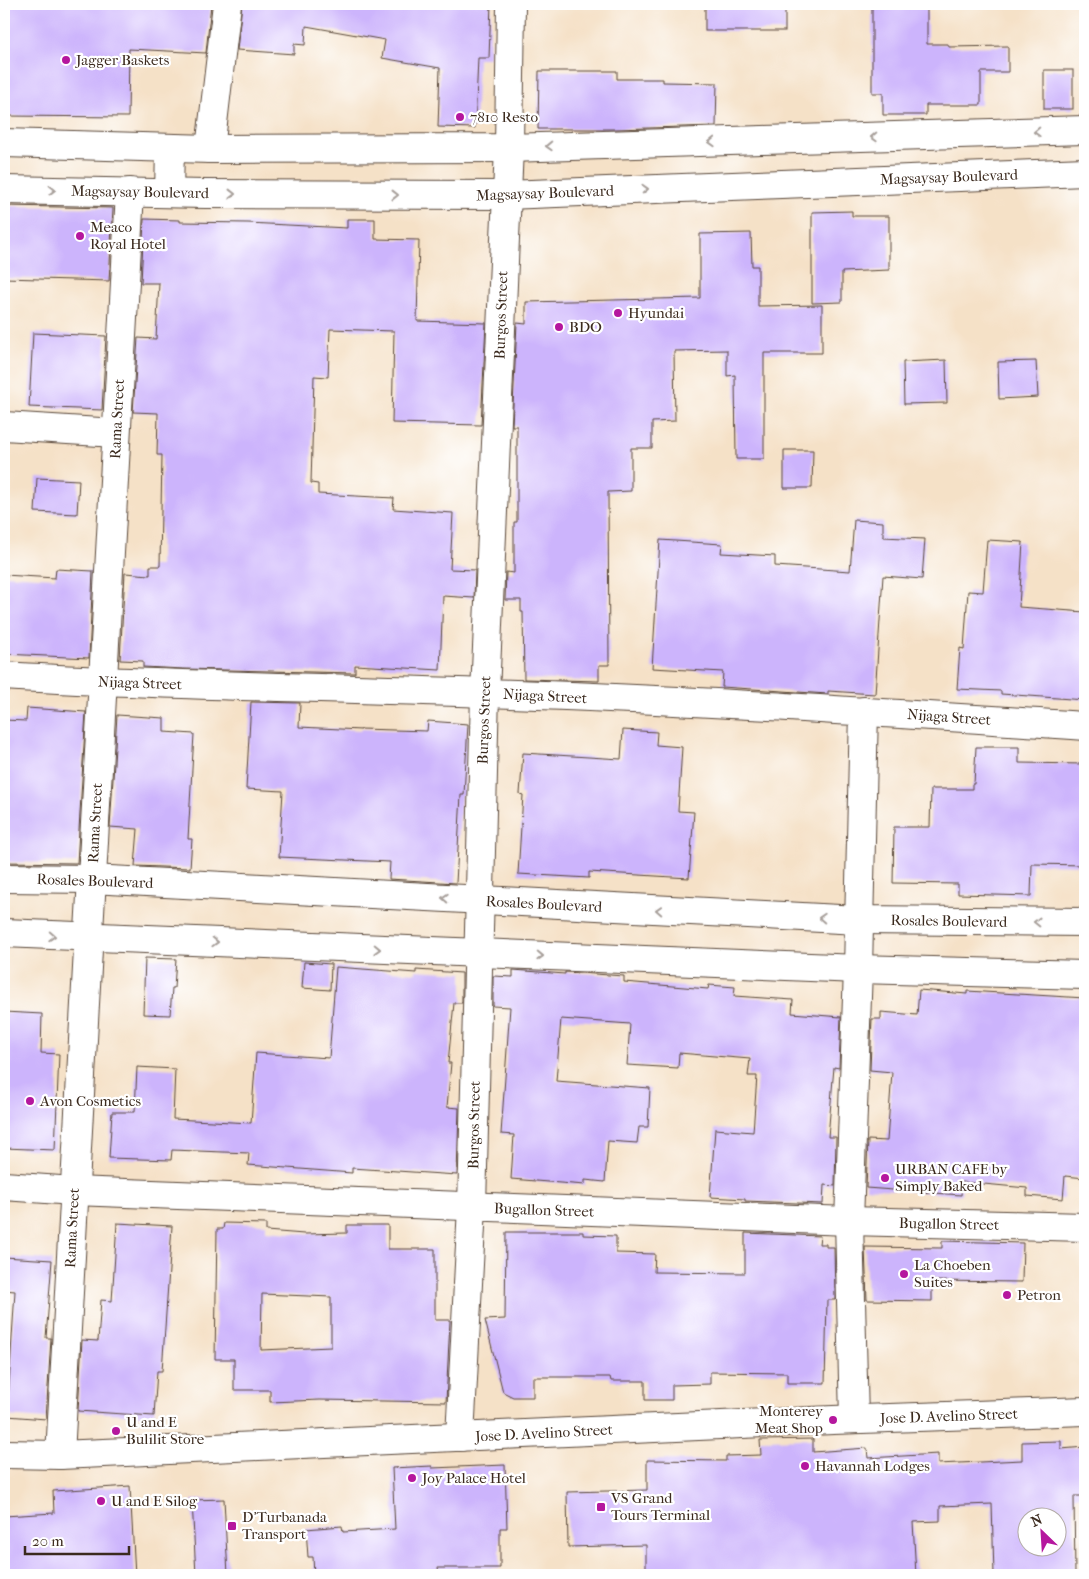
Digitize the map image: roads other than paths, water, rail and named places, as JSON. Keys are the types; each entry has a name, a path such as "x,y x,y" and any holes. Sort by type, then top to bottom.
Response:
{"street":[{"path":"210,149 227,4"},
{"name":"Burgos Street","path":"460,1437 472,1207 485,693 509,148 511,4"},
{"path":"4,143 210,149 509,148 1085,130"},
{"path":"968,134 969,177"},
{"path":"169,193 170,148"},
{"name":"Magsaysay Boulevard","path":"4,190 205,194 506,195 1085,172"},
{"name":"Rama Street","path":"60,1455 130,192"},
{"path":"4,426 116,433"},
{"name":"Nijaga Street","path":"4,676 102,682 485,693 864,711 1085,726"},
{"path":"854,1419 849,1221 858,968 864,711"},
{"name":"Rosales Boulevard","path":"4,878 92,879 858,920 1085,922"},
{"path":"4,933 858,968 1085,975"},
{"name":"Bugallon Street","path":"4,1186 74,1191 472,1207 849,1221 1085,1227"},
{"name":"Jose D. Avelino Street","path":"4,1454 60,1455 854,1419 1085,1411"}],"place":[{"name":"Jagger Baskets","path":"66,60"},
{"name":"7810 Resto","path":"460,117"},
{"name":"Meaco Royal Hotel","path":"80,236"},
{"name":"Hyundai","path":"618,313"},
{"name":"BDO","path":"559,327"},
{"name":"Avon Cosmetics","path":"30,1101"},
{"name":"URBAN CAFE by Simply Baked","path":"885,1178"},
{"name":"La Choeben Suites","path":"904,1274"},
{"name":"Petron","path":"1007,1295"},
{"name":"Monterey Meat Shop","path":"833,1420"},
{"name":"U and E Bulilit Store","path":"116,1431"},
{"name":"Havannah Lodges","path":"805,1466"},
{"name":"Joy Palace Hotel","path":"412,1478"},
{"name":"U and E Silog","path":"101,1501"},
{"name":"VS Grand Tours Terminal","path":"601,1507"},
{"name":"D'Turbanada Transport","path":"232,1526"}]}
